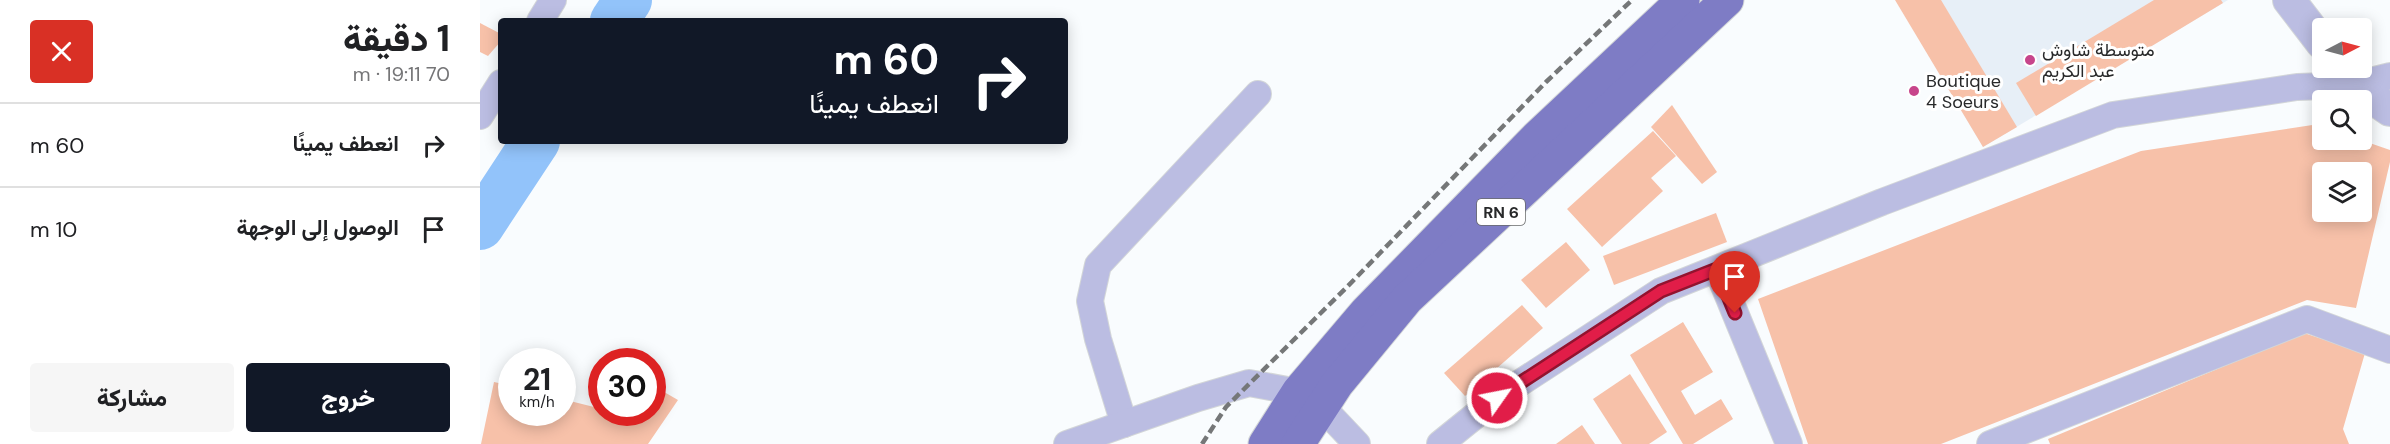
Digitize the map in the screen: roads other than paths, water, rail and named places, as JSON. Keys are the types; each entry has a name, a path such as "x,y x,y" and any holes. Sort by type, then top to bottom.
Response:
{"highway":[{"name":"RN 6","path":"1265,444 1310,399 1366,312 1537,137 1683,0"},
{"name":"RN 6","path":"1298,444 1310,399 1337,384 1407,299 1727,0"}],"street":[{"path":"542,18 553,0"},
{"path":"2289,0 2312,30"},
{"path":"2372,76 2390,76"},
{"path":"1440,444 1497,398 1661,291 1882,202 2113,115 2297,87 2339,78"},
{"path":"2350,78 2390,110"},
{"path":"480,116 498,88"},
{"path":"1124,424 1098,339 1090,301 1098,265 1258,94"},
{"path":"1717,269 1788,444"},
{"path":"1990,444 2022,437 2307,319 2390,350"},
{"path":"1067,444 1198,398 1249,383 1310,399 1358,444"}],"waterway":[{"path":"616,18 628,0"},
{"path":"480,226 534,144"}],"railway":[{"path":"1202,444 1226,407 1347,287 1546,82 1632,0"}],"place":[{"name":"متوسطة شاوش عبد الكريم","path":"2030,60"},
{"name":"Boutique 4 Soeurs","path":"1914,91"}]}
